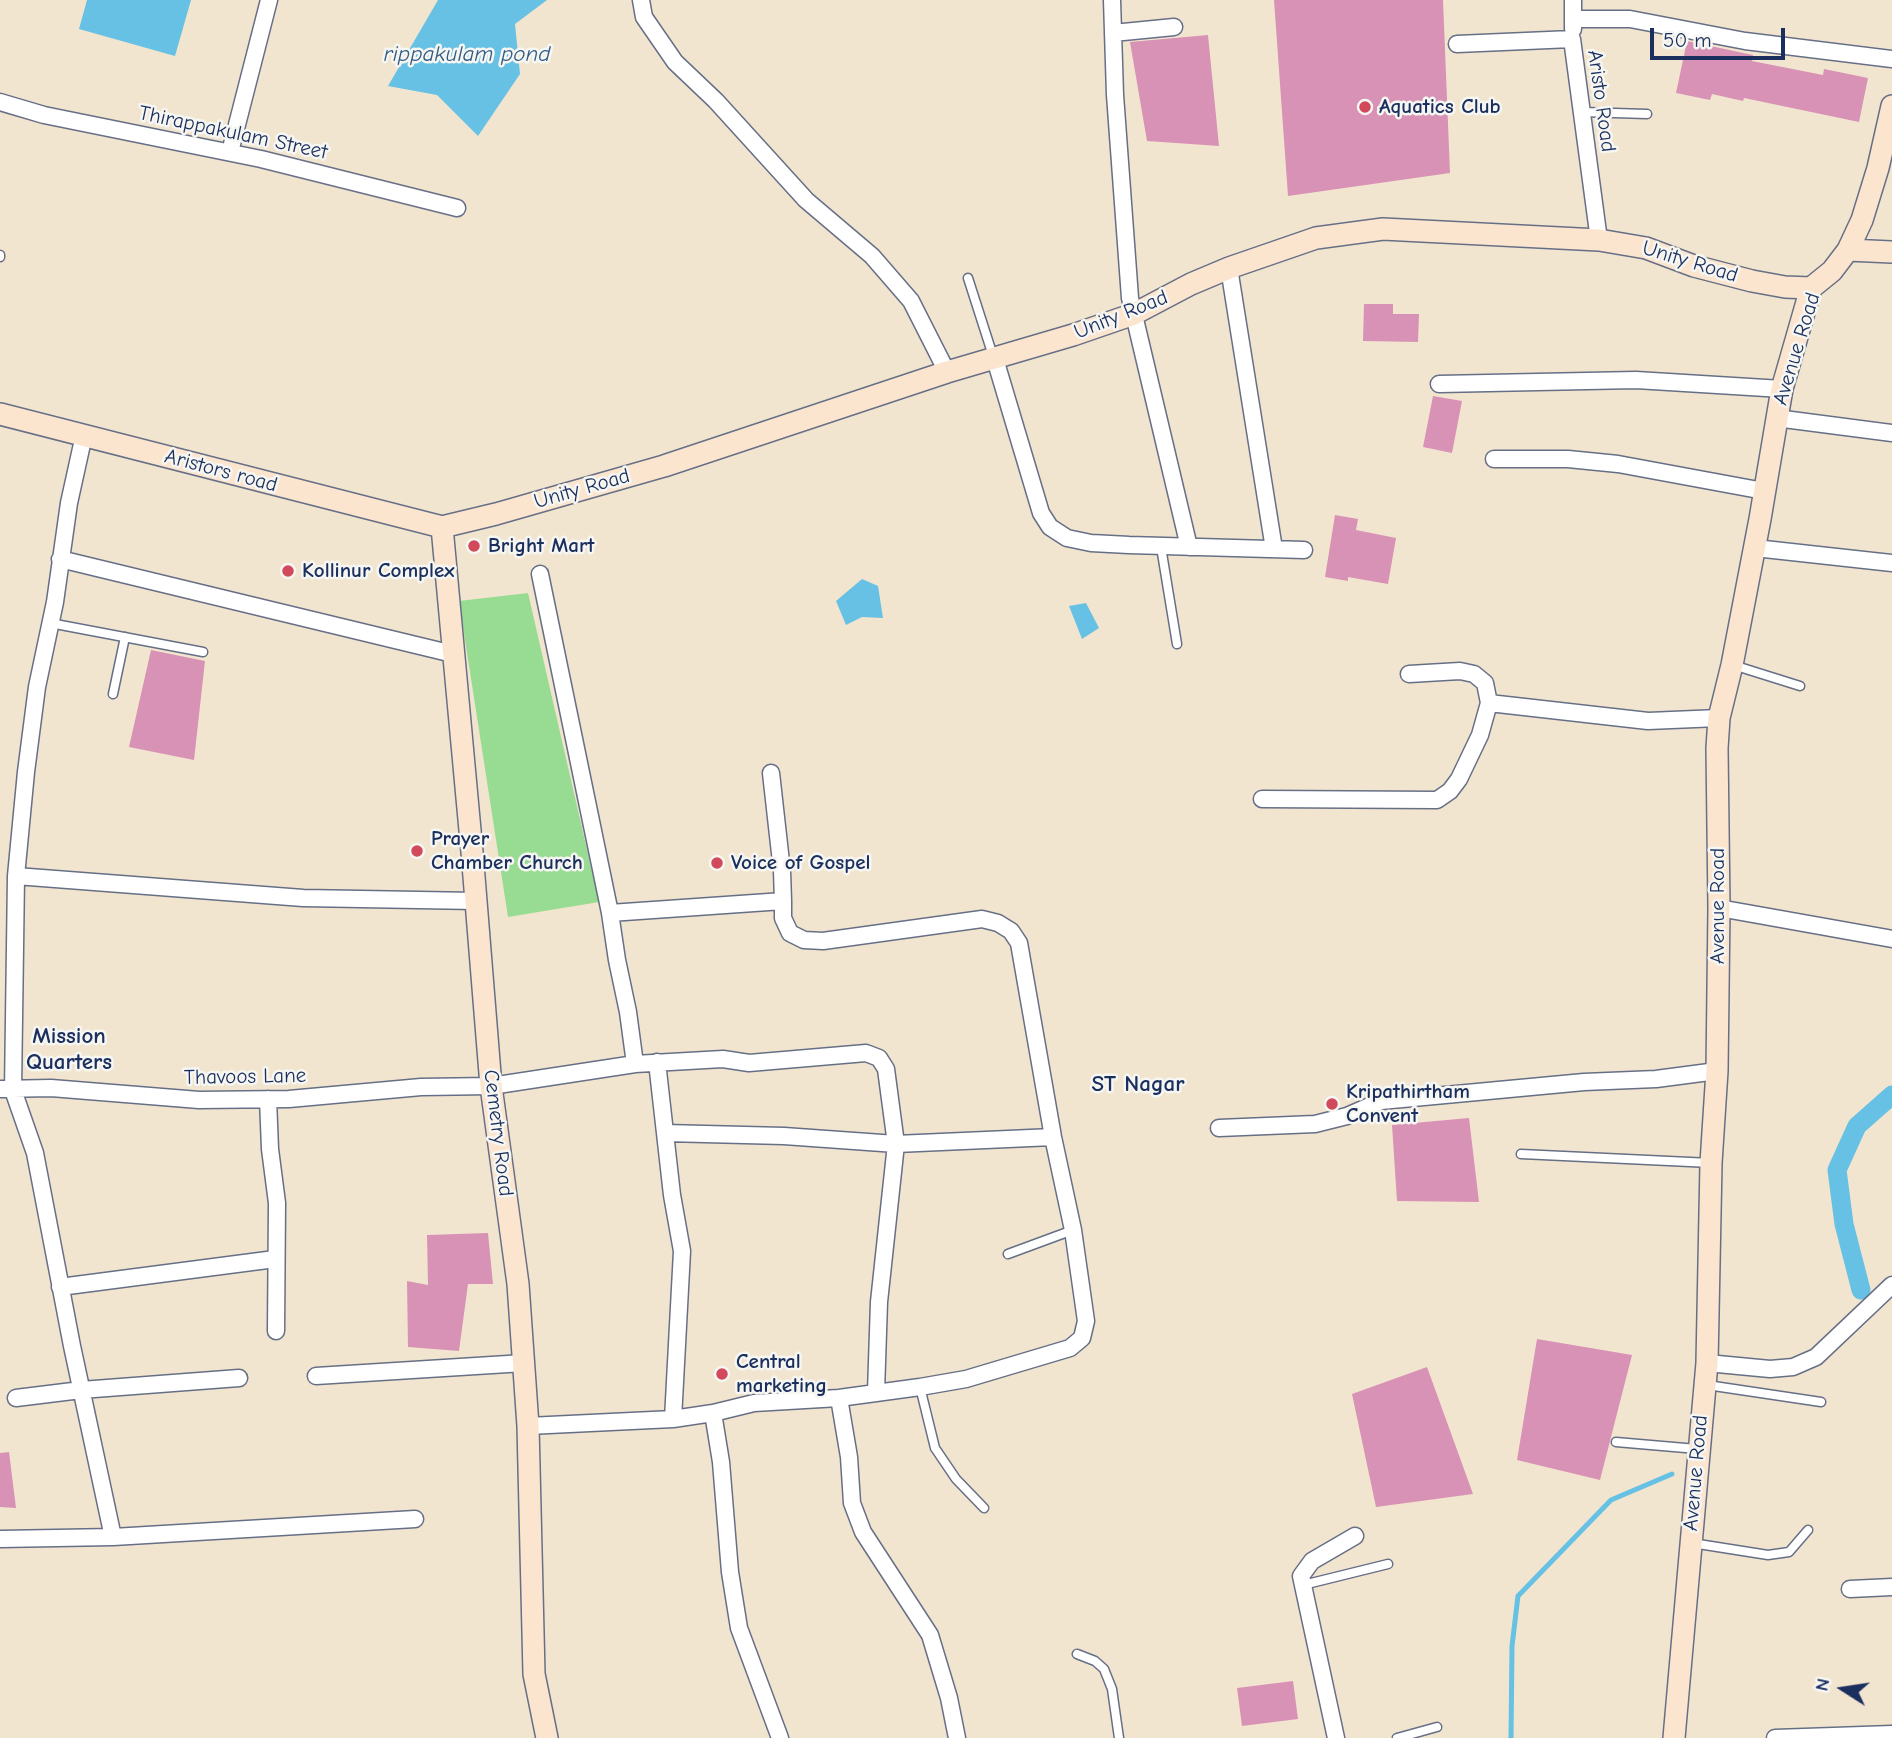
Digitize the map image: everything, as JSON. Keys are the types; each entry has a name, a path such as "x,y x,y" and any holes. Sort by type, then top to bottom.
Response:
{"street":[{"path":"230,152 269,0"},
{"path":"641,0 644,17 675,62 716,101 806,200 872,256 911,301 947,372"},
{"path":"1112,0 1122,206 1130,298 1189,547"},
{"path":"1572,39 1573,0"},
{"path":"1573,19 1630,19 1745,41 1892,59"},
{"path":"1113,33 1174,27"},
{"name":"Aristo Road","path":"1457,44 1572,39 1599,240"},
{"name":"Thirappakulam Street","path":"0,102 44,115 230,152 457,208"},
{"name":"Avenue Road","path":"1674,1738 1707,1363 1711,1163 1717,1071 1719,718 1755,548 1782,389 1811,288 1832,271 1848,250 1862,220 1878,168 1892,106"},
{"name":"Unity Road","path":"442,527 664,466 947,372 1134,314 1191,284 1229,268 1316,238 1383,229 1599,240 1646,248 1694,266 1752,281 1811,288"},
{"path":"1848,250 1892,253"},
{"path":"1229,268 1275,549"},
{"path":"995,359 1041,513 1050,527 1067,538 1091,543 1161,547 1304,550"},
{"path":"1439,384 1636,380 1782,389"},
{"name":"Aristors road","path":"0,414 442,527"},
{"path":"1776,418 1892,433"},
{"path":"85,435 69,503 37,687 16,876 7,1089 36,1153 60,1287 113,1537"},
{"path":"1494,459 1568,459 1618,464 1764,491"},
{"name":"Cemetry Road","path":"442,527 491,1086 518,1284 528,1426 534,1674 547,1738"},
{"path":"1755,548 1892,563"},
{"path":"60,559 453,654"},
{"path":"540,574 610,913 635,1064"},
{"path":"1262,799 1437,800 1450,791 1459,779 1480,735 1489,704 1485,683 1474,674 1460,671 1409,674"},
{"path":"1489,704 1648,721 1719,718"},
{"path":"528,1426 673,1419 754,1403 839,1398 920,1387 966,1379 1070,1349 1082,1338 1086,1321 1073,1230 1053,1137 1019,943 1011,931 982,919 823,941 804,940 790,933 783,918 782,871 771,772"},
{"path":"16,876 303,898 476,901"},
{"path":"610,913 783,901"},
{"path":"1719,908 1892,939"},
{"name":"Thavoos Lane","path":"7,1089 51,1088 199,1100 268,1100 421,1087 491,1086 657,1062 723,1059 749,1063 866,1053 879,1058 886,1069 896,1144 888,1197 879,1302 876,1392"},
{"path":"657,1062 682,1251 673,1419"},
{"path":"1219,1128 1315,1124 1347,1116 1381,1101 1584,1082 1656,1079 1717,1071"},
{"path":"268,1100 276,1203 276,1331"},
{"path":"666,1133 784,1136 896,1144 1053,1137"},
{"path":"60,1287 275,1259"},
{"path":"1707,1363 1770,1369 1793,1367 1816,1357 1892,1285"},
{"path":"316,1376 524,1363"},
{"path":"16,1398 81,1390 240,1378"},
{"path":"839,1398 849,1457 852,1503 863,1532 930,1635 949,1699 957,1738"},
{"path":"713,1413 722,1462 730,1572 739,1628 780,1738"},
{"path":"0,1539 113,1537 415,1519"},
{"path":"1336,1738 1301,1576 1312,1561 1355,1536"},
{"path":"1850,1589 1892,1587"},
{"path":"1775,1738 1892,1734"}],"lane":[{"path":"1581,112 1647,114"},
{"path":"968,278 995,359"},
{"path":"1161,547 1177,644"},
{"path":"50,623 202,652"},
{"path":"113,694 125,637"},
{"path":"1732,665 1800,686"},
{"path":"1521,1154 1711,1163"},
{"path":"1008,1254 1073,1230"},
{"path":"1704,1385 1821,1402"},
{"path":"920,1387 935,1448 956,1479 984,1508"},
{"path":"1616,1442 1698,1449"},
{"path":"1690,1543 1768,1555 1789,1552 1808,1530"},
{"path":"1302,1585 1388,1564"},
{"path":"1077,1654 1095,1661 1104,1669 1112,1689 1119,1738"},
{"path":"1397,1738 1437,1727"}],"green space":[{"path":"528,593 599,902 508,917 459,601"}],"water":[{"path":"87,0 191,0 175,56 79,29"},
{"name":"rippakulam pond","path":"438,0 547,0 515,24 520,74 478,136 437,95 388,86"},
{"path":"862,579 878,586 883,618 862,617 846,625 836,601"},
{"path":"1086,603 1099,628 1082,639 1069,606"}],"building":[{"name":"Aquatics Club","path":"1274,0 1443,0 1450,173 1288,196"},
{"path":"1208,35 1219,146 1147,141 1130,42"},
{"path":"1687,41 1753,55 1752,61 1823,75 1824,69 1868,78 1859,122 1744,98 1743,101 1712,94 1710,100 1676,93"},
{"path":"1364,304 1393,304 1393,314 1419,314 1418,342 1363,341"},
{"path":"1433,396 1462,401 1452,453 1423,447"},
{"path":"1335,515 1358,519 1356,530 1396,538 1388,584 1348,577 1348,581 1325,577"},
{"path":"151,650 205,661 194,760 129,747"},
{"path":"1469,1118 1479,1202 1397,1201 1392,1125"},
{"path":"488,1233 493,1284 468,1284 459,1351 408,1347 407,1281 428,1285 427,1235"},
{"path":"1537,1339 1632,1355 1600,1480 1517,1460"},
{"path":"1427,1367 1473,1494 1376,1507 1352,1394"},
{"path":"9,1452 16,1508 0,1507 0,1453"},
{"path":"1293,1681 1298,1719 1242,1726 1237,1688"}],"waterway":[{"path":"1861,1290 1844,1224 1837,1170 1857,1126 1892,1095"},
{"path":"1511,1738 1512,1646 1518,1596 1611,1500 1672,1474"}],"place":[{"name":"Aquatics Club","path":"1365,107"},
{"name":"Bright Mart","path":"474,546"},
{"name":"Kollinur Complex","path":"288,571"},
{"name":"Prayer Chamber Church","path":"417,851"},
{"name":"Voice of Gospel","path":"717,863"},
{"name":"Kripathirtham Convent","path":"1332,1104"},
{"name":"Central marketing","path":"722,1374"}],"district":[{"name":"Mission Quarters","path":"69,1049"},
{"name":"ST Nagar","path":"1138,1084"}]}
